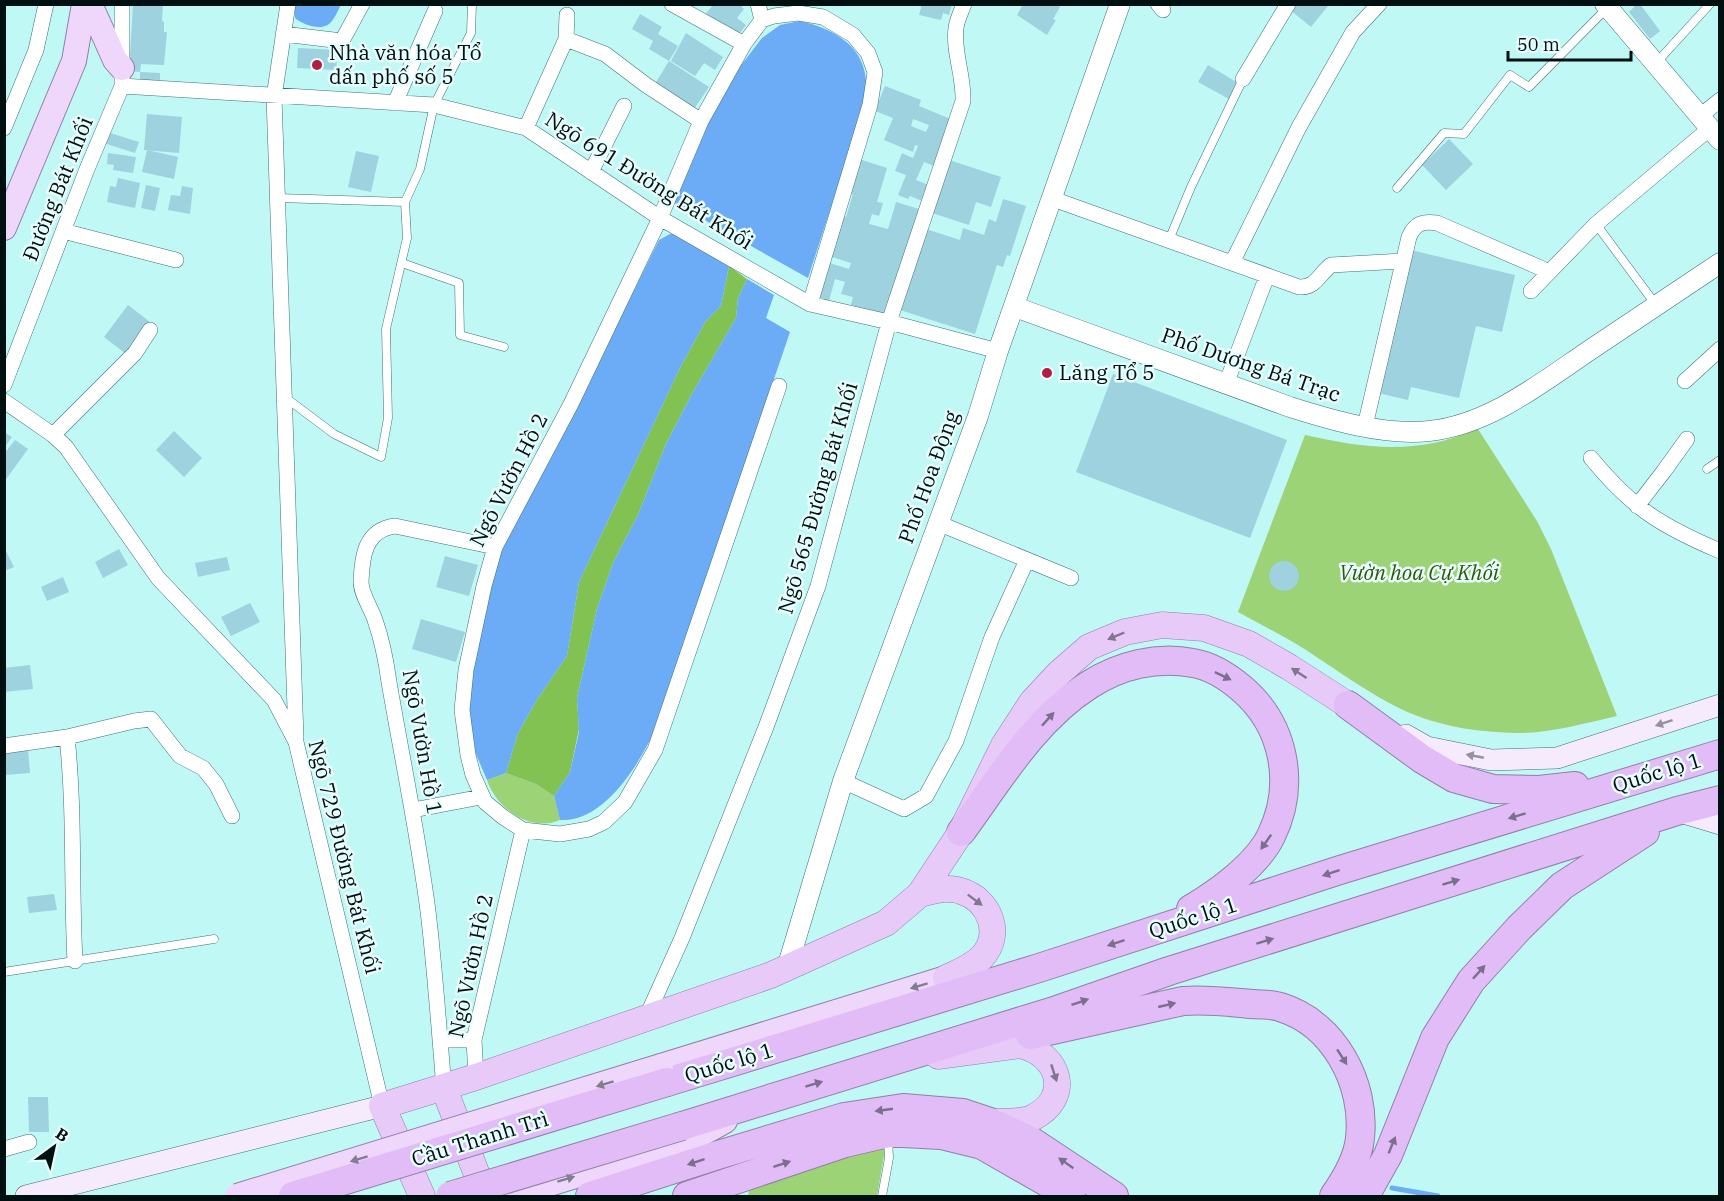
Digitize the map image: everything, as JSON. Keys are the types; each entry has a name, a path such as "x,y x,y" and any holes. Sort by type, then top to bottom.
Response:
{"highway":[{"path":"961,832 1004,744 1032,702 1059,673 1089,647 1125,632 1162,626 1204,628 1249,644 1348,705 1422,759 1454,778 1493,789 1539,790 1633,781"},
{"path":"422,1197 382,1106 444,1088 681,1007 787,968 886,923 920,894 961,832 1025,745 1061,706 1090,684 1122,668 1158,660 1195,663 1229,677 1257,701 1276,732 1285,767 1283,804 1271,838 1247,867 1214,896 1160,929"},
{"name":"Quốc lộ 1","path":"664,1074 1039,968 1340,870 1719,754"},
{"name":"Quốc lộ 1","path":"684,1134 758,1101 1057,1010 1191,964 1677,811 1719,800"},
{"path":"1365,1197 1388,1155 1435,1038 1471,981 1519,928 1562,886 1677,811"},
{"path":"920,894 945,889 962,891 975,899 990,915 994,928 984,955 969,967 946,978"},
{"path":"884,1063 1040,1033 1184,1001 1279,1006 1302,1017 1321,1030 1347,1065 1354,1083 1359,1106 1360,1138 1357,1154 1334,1197"},
{"path":"884,1063 1020,1045 1042,1054 1055,1071 1057,1081 1056,1091 1047,1107 1028,1119 990,1122"},
{"name":"Cầu Thanh Trì","path":"293,1197 664,1074"},
{"path":"444,1088 485,1197"},
{"path":"590,1197 729,1151 855,1115 903,1108 963,1113 990,1122 1031,1141 1114,1197"},
{"path":"687,1197 845,1143 888,1133 941,1135 982,1145 1071,1197"},
{"path":"450,1197 684,1134"}],"main road":[{"path":"4,228 74,61 84,4"},
{"path":"90,4 122,77"},
{"path":"1348,705 1426,747 1491,760 1557,758 1719,705"},
{"path":"1677,811 1719,824"},
{"path":"237,1197 664,1074 946,978 1039,968"},
{"path":"26,1197 382,1106"},
{"path":"510,1197 684,1134"}],"street":[{"path":"4,128 8,111 36,50 46,4"},
{"name":"Đường Bát Khối","path":"4,385 122,77 122,4"},
{"path":"288,4 274,97 296,742"},
{"path":"283,34 342,41 362,4"},
{"path":"672,4 744,44"},
{"path":"758,4 762,20 774,16 825,11 853,35 868,53 875,72 870,105 810,304"},
{"name":"Ngõ 565 Đường Bát Khối","path":"646,1018 682,938 762,738 818,586 889,322 963,101 963,85 956,48 956,29 964,4"},
{"name":"Phố Hoa Động","path":"787,968 843,781 978,416 1120,4"},
{"path":"1243,79 1288,4"},
{"path":"1232,263 1299,127 1342,51 1353,32 1379,4"},
{"path":"1608,5 1709,128"},
{"path":"395,103 435,11"},
{"path":"526,128 566,39 567,15"},
{"name":"Ngõ Vườn Hồ 2","path":"762,20 744,44 701,122 660,218 554,438 495,547 466,670 462,710 468,755 482,796 503,817 523,830 560,834 589,829 604,822 615,813 636,784 659,739 779,386"},
{"path":"566,39 606,54 646,85 701,122"},
{"name":"Ngõ 691 Đường Bát Khối","path":"122,77 274,97 434,105 526,128 660,218 810,304 999,351"},
{"path":"1531,291 1596,224 1709,128 1719,100"},
{"path":"591,172 624,106"},
{"path":"1053,199 1299,287 1306,288 1313,285 1331,265 1403,261"},
{"path":"1365,426 1412,230 1419,224 1437,223 1543,269"},
{"path":"63,231 176,260"},
{"name":"Phố Dương Bá Trạc","path":"1015,307 1318,416 1365,426 1427,432 1476,419 1521,395 1719,263"},
{"path":"1226,384 1267,276"},
{"path":"53,435 135,352 150,330"},
{"path":"1685,381 1719,349"},
{"name":"Ngõ 729 Đường Bát Khối","path":"4,401 53,435 66,447 158,578 274,700 296,742 382,1106"},
{"path":"1636,506 1687,439"},
{"path":"1591,458 1613,485 1636,506 1679,534 1719,551"},
{"path":"938,523 1071,578"},
{"name":"Ngõ Vườn Hồ 1","path":"444,1088 428,912 413,810 400,748 384,647 361,585 363,562 367,545 379,530 395,526 495,547"},
{"path":"843,781 904,809 926,796 956,741 992,637 1028,560"},
{"path":"4,746 67,737 151,719 180,756 203,768 210,776 232,816"},
{"path":"67,737 71,775 75,962"},
{"path":"413,810 482,796"},
{"name":"Ngõ Vườn Hồ 2","path":"476,1077 474,1040 523,830"},
{"path":"658,991 681,1007"},
{"path":"440,1040 474,1040"},
{"path":"4,1149 29,1142"}],"lane":[{"path":"285,398 334,434 381,457 388,418 386,329 407,237 405,202 420,169 434,105 471,33 472,4"},
{"path":"1656,63 1710,4"},
{"path":"1397,188 1444,133 1464,134 1510,75 1529,87 1608,5"},
{"path":"1169,240 1191,187 1243,79"},
{"path":"278,198 405,202"},
{"path":"1596,224 1656,305"},
{"path":"402,264 459,283 460,335 504,347"},
{"path":"1707,470 1719,460"},
{"path":"4,972 214,939"},
{"path":"882,1197 889,1158 888,1133"}],"green space":[{"path":"729,266 747,279 738,298 736,318 666,444 638,515 613,563 597,609 577,698 579,729 570,772 554,796 536,784 506,773 518,733 538,698 567,656 579,582 680,368 705,322 721,306"},
{"name":"Vườn hoa Cự Khối","path":"1478,429 1537,521 1551,549 1617,716 1558,729 1523,733 1492,732 1431,721 1403,710 1353,682 1298,645 1238,612 1305,435 1350,444 1392,447 1434,443"},
{"path":"506,773 536,784 554,796 560,820 537,823 526,820 506,808 491,790 487,780"},
{"path":"886,1144 877,1196 748,1196 750,1186"}],"water":[{"path":"294,5 341,5 331,22 318,27 295,18"},
{"path":"800,21 834,33 852,47 864,67 866,83 863,108 808,278 674,203 714,110 739,68 762,38 780,25"},
{"path":"670,234 676,234 729,266 721,306 705,322 680,368 579,582 567,656 538,698 518,733 506,773 487,780 470,740 467,719 477,645 494,572 506,539 549,462 659,240"},
{"path":"747,279 774,295 766,318 790,332 654,732 639,761 617,790 591,812 576,818 560,820 554,796 570,772 579,732 577,698 597,609 613,563 638,515 666,444 736,318 738,298"}],"building":[{"path":"133,4 163,4 162,21 164,32 167,32 164,65 141,64 140,72 129,71"},
{"path":"714,4 739,4 744,9 737,18 746,25 736,38 706,13"},
{"path":"922,4 952,4 949,15 943,13 941,20 919,15"},
{"path":"1023,4 1034,6 1035,4 1056,4 1060,7 1053,19 1056,20 1047,35 1017,15"},
{"path":"1292,4 1325,4 1328,6 1311,27 1289,9"},
{"path":"1640,4 1660,31 1650,39 1629,12"},
{"path":"640,14 662,27 658,34 678,46 669,61 649,49 653,41 632,29"},
{"path":"686,33 723,57 715,70 704,63 695,76 671,61"},
{"path":"298,48 338,50 336,70 297,68"},
{"path":"669,61 709,87 692,112 653,87"},
{"path":"1208,65 1238,83 1229,99 1198,82"},
{"path":"140,72 160,73 160,85 140,84"},
{"path":"885,86 921,100 919,106 953,120 934,166 924,162 916,180 929,185 922,201 910,196 908,199 898,195 906,175 895,171 902,153 913,158 918,146 915,145 913,152 884,140 893,118 875,111","holes":["913,119 929,125 926,132 911,126"]},
{"path":"147,114 182,117 179,153 144,150"},
{"path":"107,132 139,142 135,153 104,143"},
{"path":"1449,139 1473,164 1446,190 1422,165"},
{"path":"147,150 178,157 174,179 142,172"},
{"path":"356,151 379,156 371,192 348,187"},
{"path":"108,153 136,157 133,173 113,170 114,165 107,164"},
{"path":"859,159 887,168 877,202 883,203 879,216 872,214 869,224 888,229 896,202 919,209 887,315 851,305 853,297 841,294 845,282 835,279 829,301 815,297 826,262 849,269 851,263 829,256 841,215 846,217 853,194 850,193"},
{"path":"949,160 1001,177 991,207 976,202 969,225 932,213"},
{"path":"118,178 140,183 135,208 107,202 110,186 116,187"},
{"path":"146,185 160,188 155,211 141,208"},
{"path":"182,186 193,188 190,214 168,210 171,195 180,196"},
{"path":"1003,199 1026,206 1010,256 1007,255 1003,267 997,265 975,334 900,310 926,229 960,240 963,228 984,235 989,219 996,222"},
{"path":"1411,250 1515,275 1502,332 1476,326 1459,398 1411,387 1408,400 1378,393"},
{"path":"128,305 150,322 126,354 104,337"},
{"path":"1113,374 1287,440 1250,538 1076,472"},
{"path":"174,431 202,458 184,477 156,450"},
{"path":"4,432 12,437 4,448"},
{"path":"15,440 28,449 4,482 4,454"},
{"path":"4,547 14,567 4,571"},
{"path":"119,549 128,565 103,578 95,562"},
{"path":"445,556 478,565 469,596 436,587"},
{"path":"227,557 230,570 198,577 195,563"},
{"path":"1284,561 1295,565 1299,576 1295,587 1284,591 1273,587 1269,576 1273,565"},
{"path":"63,577 69,592 47,601 41,587"},
{"path":"250,603 260,622 231,636 221,617"},
{"path":"421,619 465,632 456,662 412,649"},
{"path":"30,665 33,689 4,692 4,668"},
{"path":"28,750 30,773 5,775 5,752"},
{"path":"54,894 57,910 29,913 27,897"},
{"path":"28,1097 48,1097 49,1132 29,1132"}],"waterway":[{"path":"1392,1188 1438,1196"}],"place":[{"name":"Nhà văn hóa Tổ dấn phố số 5","path":"317,65"},
{"name":"Lăng Tổ 5","path":"1047,373"}]}
